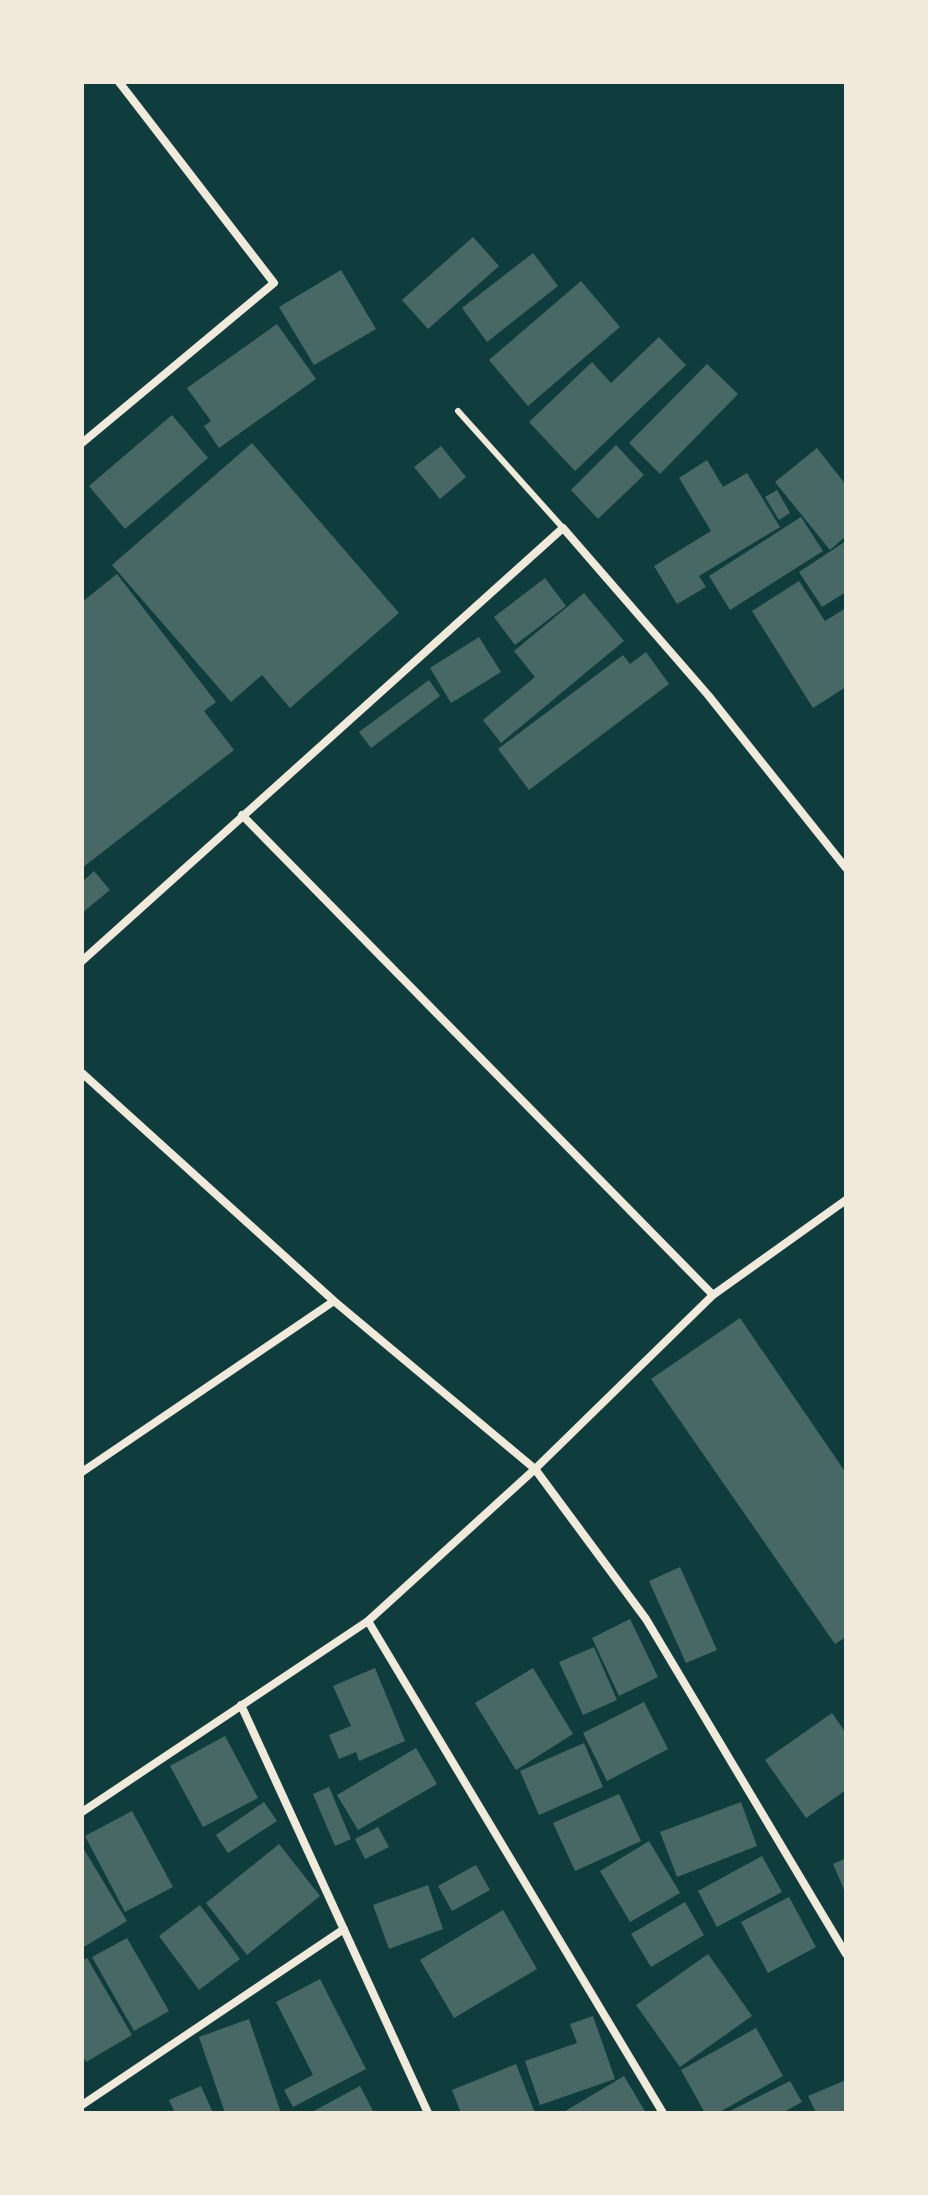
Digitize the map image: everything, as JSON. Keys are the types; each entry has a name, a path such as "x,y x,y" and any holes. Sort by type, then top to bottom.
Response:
{"street":[{"path":"82,443 274,283 119,82"},
{"path":"82,961 563,528 708,695 846,868"},
{"path":"242,815 713,1295"},
{"path":"82,1073 334,1301 535,1469 646,1619 846,1954"},
{"path":"82,1812 368,1621 535,1469 713,1295 846,1200"},
{"path":"82,1472 334,1301"},
{"path":"368,1621 663,2113"},
{"path":"241,1705 428,2113"},
{"path":"82,2105 344,1929"}],"lane":[{"path":"458,411 563,528"}],"building":[{"path":"473,237 499,266 428,329 402,300"},
{"path":"533,253 558,286 487,342 462,308"},
{"path":"341,270 376,329 314,365 279,307"},
{"path":"581,281 620,327 528,406 489,360"},
{"path":"277,324 316,379 219,448 204,426 211,421 187,388"},
{"path":"659,337 686,365 575,471 529,422 592,362 611,383"},
{"path":"707,364 738,394 660,474 629,443"},
{"path":"172,415 208,458 125,529 89,486"},
{"path":"252,443 399,613 290,708 262,675 231,702 112,565"},
{"path":"616,445 644,475 598,519 571,490"},
{"path":"441,446 466,477 440,499 414,467"},
{"path":"817,448 846,485 846,536 830,550 775,482"},
{"path":"707,460 723,487 747,473 780,527 699,576 706,587 677,604 654,566 711,531 679,478"},
{"path":"777,490 790,513 779,520 765,497"},
{"path":"801,517 823,551 730,610 709,576"},
{"path":"846,541 846,592 822,607 799,572"},
{"path":"117,574 216,702 204,711 234,750 82,868 82,602"},
{"path":"545,578 566,606 515,645 494,617"},
{"path":"799,581 825,621 846,608 846,687 813,708 752,611"},
{"path":"584,593 624,641 501,743 483,720 535,677 514,651"},
{"path":"479,637 501,672 451,703 430,668"},
{"path":"646,652 669,684 529,790 498,749 623,655 630,664"},
{"path":"429,680 440,696 371,748 359,732"},
{"path":"94,871 110,890 82,913 82,882"},
{"path":"740,1318 846,1473 846,1637 835,1644 651,1379"},
{"path":"680,1567 717,1650 686,1663 649,1581"},
{"path":"630,1619 658,1677 619,1696 592,1638"},
{"path":"594,1647 617,1700 583,1715 559,1662"},
{"path":"375,1668 405,1741 359,1761 356,1752 339,1759 329,1735 351,1726 333,1686"},
{"path":"533,1668 573,1734 516,1770 475,1703"},
{"path":"644,1702 668,1749 607,1781 583,1733"},
{"path":"832,1713 846,1733 846,1790 806,1818 765,1760"},
{"path":"225,1736 258,1798 203,1827 170,1766"},
{"path":"584,1743 603,1787 539,1815 520,1771"},
{"path":"416,1748 437,1784 358,1830 337,1795"},
{"path":"329,1787 351,1839 335,1846 313,1794"},
{"path":"619,1794 641,1841 575,1871 553,1823"},
{"path":"264,1802 277,1821 228,1853 216,1835"},
{"path":"741,1802 757,1846 677,1877 660,1832"},
{"path":"132,1811 173,1887 125,1912 85,1836"},
{"path":"378,1827 389,1847 365,1859 355,1839"},
{"path":"649,1841 680,1893 630,1922 600,1871"},
{"path":"279,1844 320,1896 247,1955 206,1903"},
{"path":"82,1846 127,1921 82,1948"},
{"path":"762,1856 782,1892 717,1927 698,1891"},
{"path":"846,1858 846,1894 833,1864"},
{"path":"476,1865 490,1890 452,1911 438,1886"},
{"path":"428,1885 443,1929 389,1949 373,1905"},
{"path":"789,1897 816,1947 768,1973 741,1922"},
{"path":"685,1902 704,1935 651,1967 631,1934"},
{"path":"200,1905 240,1959 199,1990 159,1936"},
{"path":"503,1910 537,1969 454,2018 420,1960"},
{"path":"127,1938 169,2011 134,2031 92,1957"},
{"path":"708,1954 752,2016 680,2067 636,2005"},
{"path":"87,1958 132,2035 86,2062 82,2055 82,1961"},
{"path":"320,1979 366,2069 293,2107 284,2090 313,2075 276,2002"},
{"path":"593,2016 615,2079 540,2105 525,2061 577,2043 570,2024"},
{"path":"249,2019 281,2113 225,2113 199,2037"},
{"path":"756,2028 783,2076 718,2113 705,2113 681,2070"},
{"path":"516,2064 535,2113 461,2113 452,2090"},
{"path":"624,2076 646,2113 562,2113"},
{"path":"846,2080 846,2113 816,2113 808,2096"},
{"path":"790,2081 802,2102 782,2113 726,2113"},
{"path":"201,2086 213,2113 175,2113 169,2100"},
{"path":"360,2086 374,2113 310,2113"}]}
